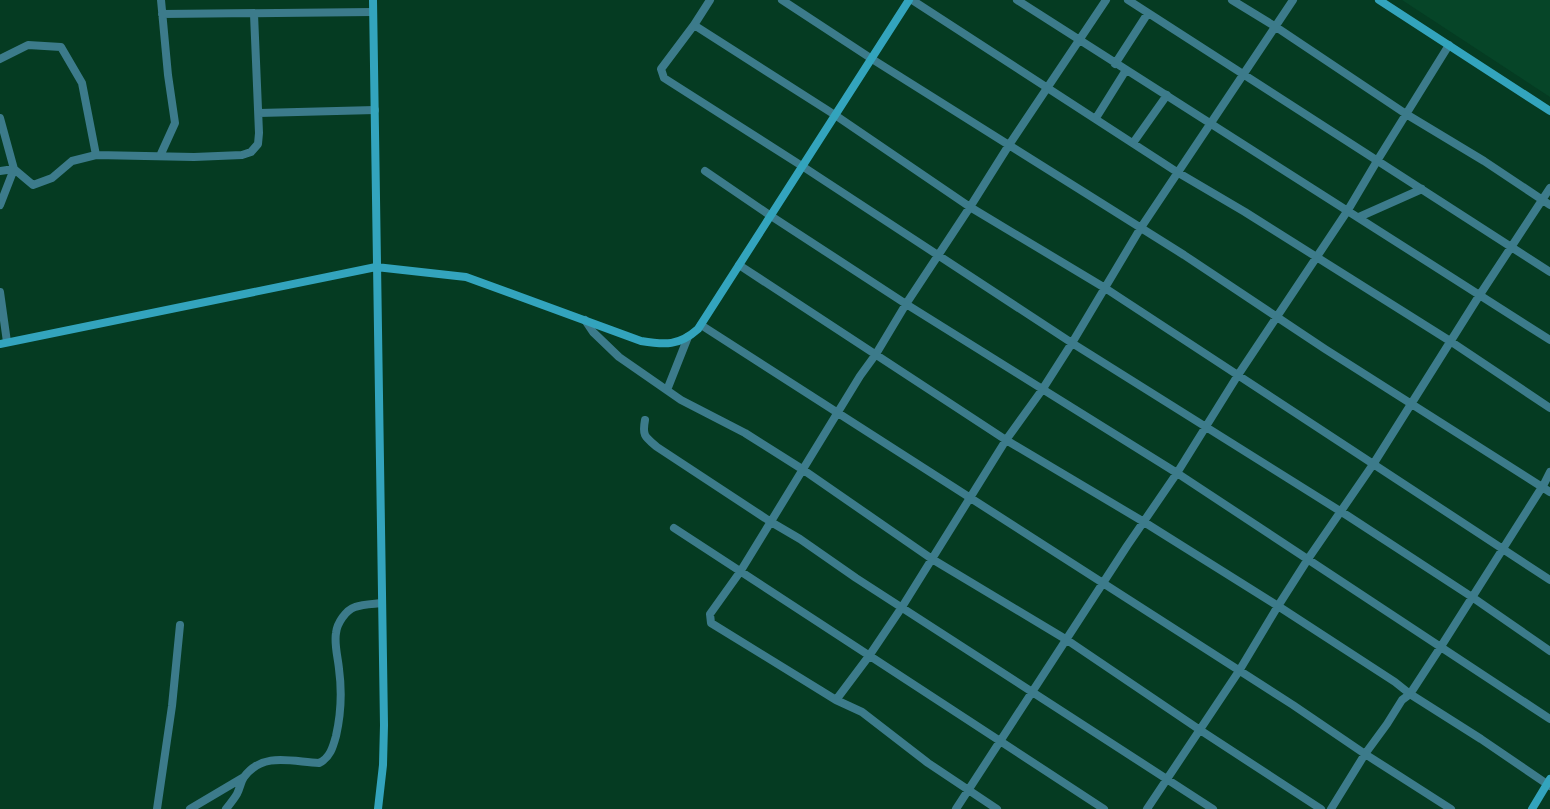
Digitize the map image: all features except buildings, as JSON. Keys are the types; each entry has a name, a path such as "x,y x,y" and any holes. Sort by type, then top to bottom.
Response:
{"street":[{"path":"160,156 175,123 168,75 161,0"},
{"path":"373,0 384,725 383,765 378,809"},
{"path":"710,0 694,25 660,69 664,78 802,166 1072,343 1472,596 1550,651"},
{"path":"782,0 1550,492"},
{"path":"0,292 3,343 376,267 466,277 641,341 658,344 676,342 688,337 701,325 802,166 911,0 1096,118 1177,172 1317,257 1450,341 1550,408"},
{"path":"1017,0 1115,64 1212,123 1479,296 1550,340"},
{"path":"997,809 928,763 862,712 836,700 711,623 710,614 740,572 837,411 876,354 906,304 970,207 1009,144 1106,0"},
{"path":"1128,0 1512,246 1550,272"},
{"path":"1232,0 1276,27 1406,114 1484,161 1550,205"},
{"path":"836,700 869,656 902,607 1006,440 1042,390 1072,343 1140,229 1293,0"},
{"path":"1379,0 1550,111"},
{"path":"162,14 373,12"},
{"path":"1115,64 1148,13"},
{"path":"0,118 14,170 33,185 52,178 72,161 96,155 236,156 251,152 258,144 259,113 254,14"},
{"path":"694,25 835,115 970,207 1105,288 1374,463 1550,580"},
{"path":"0,59 28,45 61,47 82,84 96,155"},
{"path":"956,809 999,740 1177,473 1238,375 1348,210 1377,160 1449,45"},
{"path":"1096,118 1126,70"},
{"path":"1133,143 1167,96"},
{"path":"259,113 374,110"},
{"path":"0,171 14,170"},
{"path":"0,205 14,170"},
{"path":"706,171 771,216 906,304 1177,473 1440,648 1550,719"},
{"path":"1147,809 1239,671 1308,559 1374,463 1450,341 1550,188"},
{"path":"1359,217 1422,189"},
{"path":"739,265 1006,440 1144,522 1278,606 1395,682 1410,694 1549,783 1532,809"},
{"path":"585,320 593,332 619,358 681,400 745,433 802,469 932,559 1067,640 1200,730 1321,809"},
{"path":"701,325 970,496 1239,671 1293,704 1365,754 1451,809"},
{"path":"667,390 688,337"},
{"path":"645,420 643,430 645,437 770,522 800,539 856,578 1213,809"},
{"path":"1331,809 1365,754 1388,724 1402,700 1410,694 1440,648 1543,487 1550,472"},
{"path":"674,528 1104,809"},
{"path":"190,809 244,777 258,764 268,760 319,763 328,756 334,744 341,702 340,671 335,634 337,626 345,614 356,606 382,603"},
{"path":"157,809 172,706 180,625"},
{"path":"226,809 236,795 244,777"}],"shaded area":[{"path":"1402,0 1550,0 1550,97"}]}
